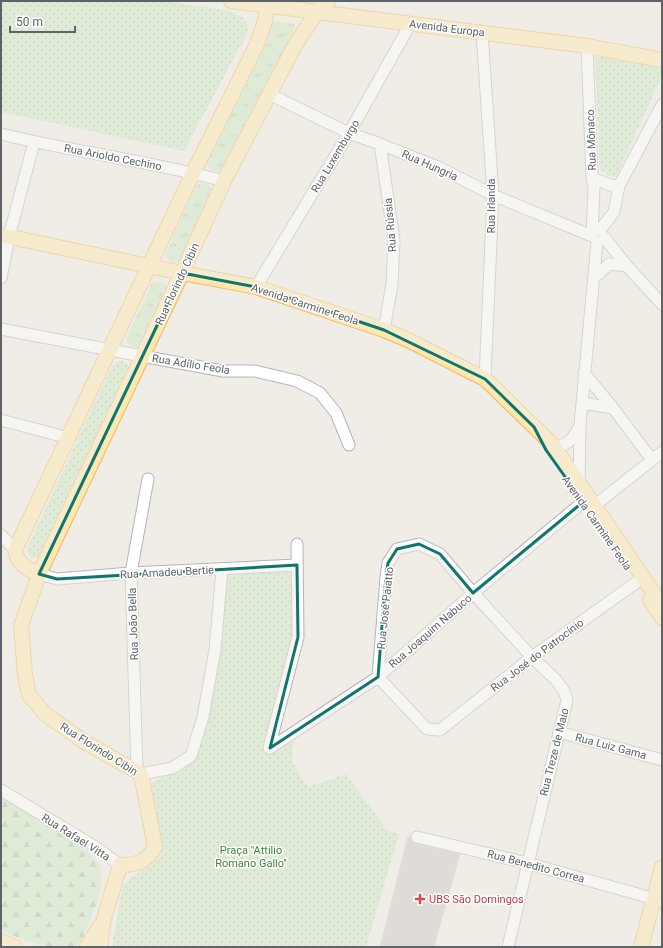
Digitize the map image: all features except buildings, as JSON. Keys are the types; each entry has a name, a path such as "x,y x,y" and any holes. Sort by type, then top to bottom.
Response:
{"main road":[{"name":"Avenida Europa","path":"231,1 587,46 662,60"},
{"name":"Rua Florindo Cibin","path":"120,865 134,865 149,857 155,848 139,772 83,741 44,712 29,695 25,675 21,626 39,574 224,181 295,45 317,12 328,1"},
{"path":"39,574 30,571 20,563 16,557 15,550 149,266 257,44 265,21 267,6"},
{"name":"Avenida Carmine Feola","path":"5,236 256,287 384,330 408,340 485,379 555,448 580,484 588,504 637,582 662,618"},
{"name":"Avenida Carmine Feola","path":"534,427 546,450 588,504 662,606"},
{"name":"Rua Rafael Vitta","path":"88,947 101,934 120,865"},
{"path":"641,947 659,896 662,867"},
{"path":"101,934 106,947"},
{"path":"1,941 15,947"}],"street":[{"name":"Rua Luxemburgo","path":"256,287 349,133 411,23"},
{"name":"Rua Irlanda","path":"482,32 493,195 485,379"},
{"name":"Rua Mônaco","path":"580,484 580,425 597,236 592,178 587,46"},
{"name":"Rua Hungria","path":"269,94 349,133 438,167 493,195 597,236 662,304"},
{"path":"597,236 614,212 619,186 662,105"},
{"name":"Rua Arioldo Cechino","path":"1,134 34,142 194,173 224,181"},
{"path":"1,278 5,236 34,142"},
{"name":"Rua Rússia","path":"380,144 394,240 392,284 384,330"},
{"path":"592,178 610,185 619,186"},
{"path":"594,278 609,264 627,266"},
{"name":"Rua Adílio Feola","path":"1,329 222,370 255,371 297,381 320,393 336,413 350,445"},
{"path":"584,373 613,408 652,460"},
{"path":"582,402 613,408"},
{"path":"1,420 69,438"},
{"name":"Rua Mônaco","path":"555,448 573,439 580,425"},
{"name":"Rua Joaquim Nabuco","path":"297,564 298,637 269,748 272,748 378,677 473,593 588,504 662,452"},
{"name":"Rua João Bella","path":"139,772 131,573 148,479"},
{"path":"1,535 15,550"},
{"path":"297,544 297,564"},
{"name":"Rua José Paiatto","path":"378,677 388,563 397,549 419,544 440,554"},
{"name":"Rua Treze de Maio","path":"440,554 473,593 532,657 556,680 564,691 567,700 508,947"},
{"name":"Rua Amadeu Bertie","path":"39,574 57,579 131,573 297,564"},
{"path":"139,772 172,768 191,756 203,717 215,650 222,569"},
{"name":"Rua José do Patrocínio","path":"378,677 427,728 440,730 532,657 637,582"},
{"name":"Rua Luiz Gama","path":"559,732 662,760"},
{"name":"Rua Rafael Vitta","path":"1,790 97,848 120,865"},
{"name":"Rua Benedito Correa","path":"416,837 659,896"}],"highlighted area":[{"path":"182,273 256,287 384,330 485,379 534,427 546,450 583,502 473,593 440,554 419,544 397,549 388,563 378,677 270,748 298,637 297,565 57,579 39,574"}],"green space":[{"path":"1,1 166,1 229,11 244,18 249,30 184,151 1,112"},
{"path":"276,21 294,24 295,27 225,170 219,172 214,171 206,162 272,23"},
{"path":"595,56 662,64 662,75 616,177 608,175 600,169"},
{"path":"202,183 213,189 180,261 171,262 167,259 165,254 196,186"},
{"path":"158,281 165,283 169,288 141,346 132,346 126,339 152,283"},
{"path":"119,361 123,361 128,365 129,371 40,557 32,558 28,554 27,548 112,366"},
{"name":"Praça \"Attilio Romano Gallo\"","path":"290,568 293,637 266,752 294,735 292,762 308,787 346,774 387,830 399,834 366,947 112,947 123,884 159,858 149,784 195,761 210,675 222,569"},
{"path":"1,795 27,810 47,825 73,839 88,851 100,866 102,882 97,903 82,940 76,947 40,945 1,930"}],"place":[{"name":"UBS São Domingos","path":"420,899"}]}
